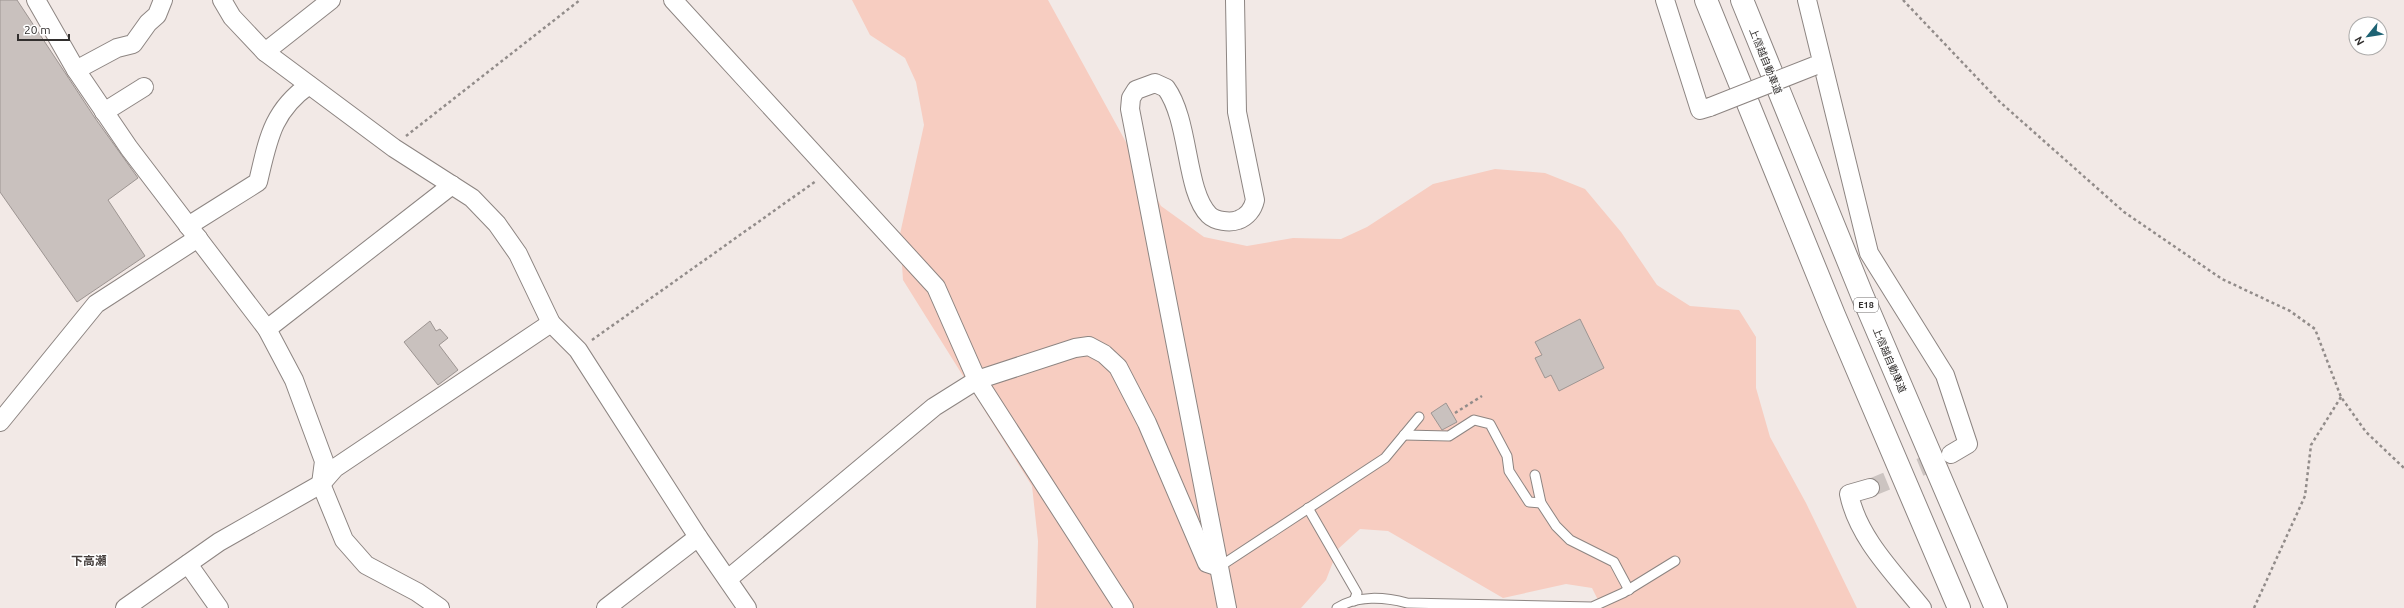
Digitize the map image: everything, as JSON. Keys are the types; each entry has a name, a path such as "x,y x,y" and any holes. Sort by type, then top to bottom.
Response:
{"highway":[{"path":"1706,0 1834,315 1959,608"},
{"name":"上信越自動車道","path":"1742,0 1862,295 1996,608"}],"street":[{"path":"36,0 76,70 104,112 267,329 294,380 324,461 321,484 344,540 366,565 417,592 439,608"},
{"path":"76,70 116,48 133,44 148,24 158,15 163,0"},
{"path":"222,0 232,17 265,52 394,148 472,198 497,224 518,254 551,323 578,350 698,537 747,608"},
{"path":"265,52 331,0"},
{"path":"673,0 936,287 977,380 1124,608"},
{"path":"1227,608 1130,109 1131,98 1136,90 1154,83 1166,88 1180,116 1196,191 1209,215 1221,221 1230,221 1238,220 1250,212 1255,200 1237,112 1235,0"},
{"path":"1665,0 1689,82 1700,110 1819,64"},
{"path":"1807,0 1819,64 1869,254 1945,375 1968,444 1951,454"},
{"path":"0,422 96,304 258,182 271,129 296,94 309,85"},
{"path":"104,112 144,87"},
{"path":"267,329 452,185"},
{"path":"125,608 218,542 321,484 335,468 551,323"},
{"path":"728,579 934,407 977,380 1074,348 1089,346 1104,354 1118,367 1146,423 1206,563 1219,567"},
{"path":"1870,488 1849,494 1853,512 1869,541 1922,608"},
{"path":"606,608 698,537"},
{"path":"188,564 219,608"}],"lane":[{"path":"1219,567 1385,458 1419,418"},
{"path":"1404,434 1449,436 1474,420 1490,424 1507,456 1509,471 1529,502 1542,503"},
{"path":"1535,476 1542,503 1556,526 1570,540 1614,562 1629,590"},
{"path":"1308,508 1357,593 1354,601"},
{"path":"1337,608 1346,602 1388,598 1407,603 1592,607 1629,590 1675,561"}],"path":[{"path":"394,148 409,132 580,0"},
{"path":"1903,0 2000,102 2124,212 2222,279 2290,311 2315,328 2342,397 2366,432 2404,468"},
{"path":"578,350 831,171"},
{"path":"1455,413 1482,396"},
{"path":"2254,608 2306,496 2311,445 2342,397"}],"shaded area":[{"path":"852,0 1048,0 1161,206 1204,237 1247,246 1293,238 1341,239 1367,227 1433,184 1495,169 1545,173 1585,189 1621,232 1657,285 1690,306 1739,310 1756,337 1756,388 1770,437 1806,503 1857,608 1602,608 1592,588 1566,584 1503,598 1388,531 1360,529 1338,549 1326,580 1301,608 1036,608 1038,541 1032,486 903,280 900,234 924,125 916,82 905,58 870,35"}],"building":[{"path":"0,0 17,0 95,118 138,178 108,200 145,256 77,302 0,192"},
{"path":"1580,319 1604,368 1559,391 1551,375 1545,378 1535,358 1542,355 1535,342"},
{"path":"430,321 436,331 440,329 448,338 439,345 458,370 438,385 404,342"},
{"path":"1446,403 1457,422 1442,430 1431,413"}],"tunnel":[{"path":"1870,488 1945,457"}],"district":[{"name":"下高瀬","path":"89,561"}]}
